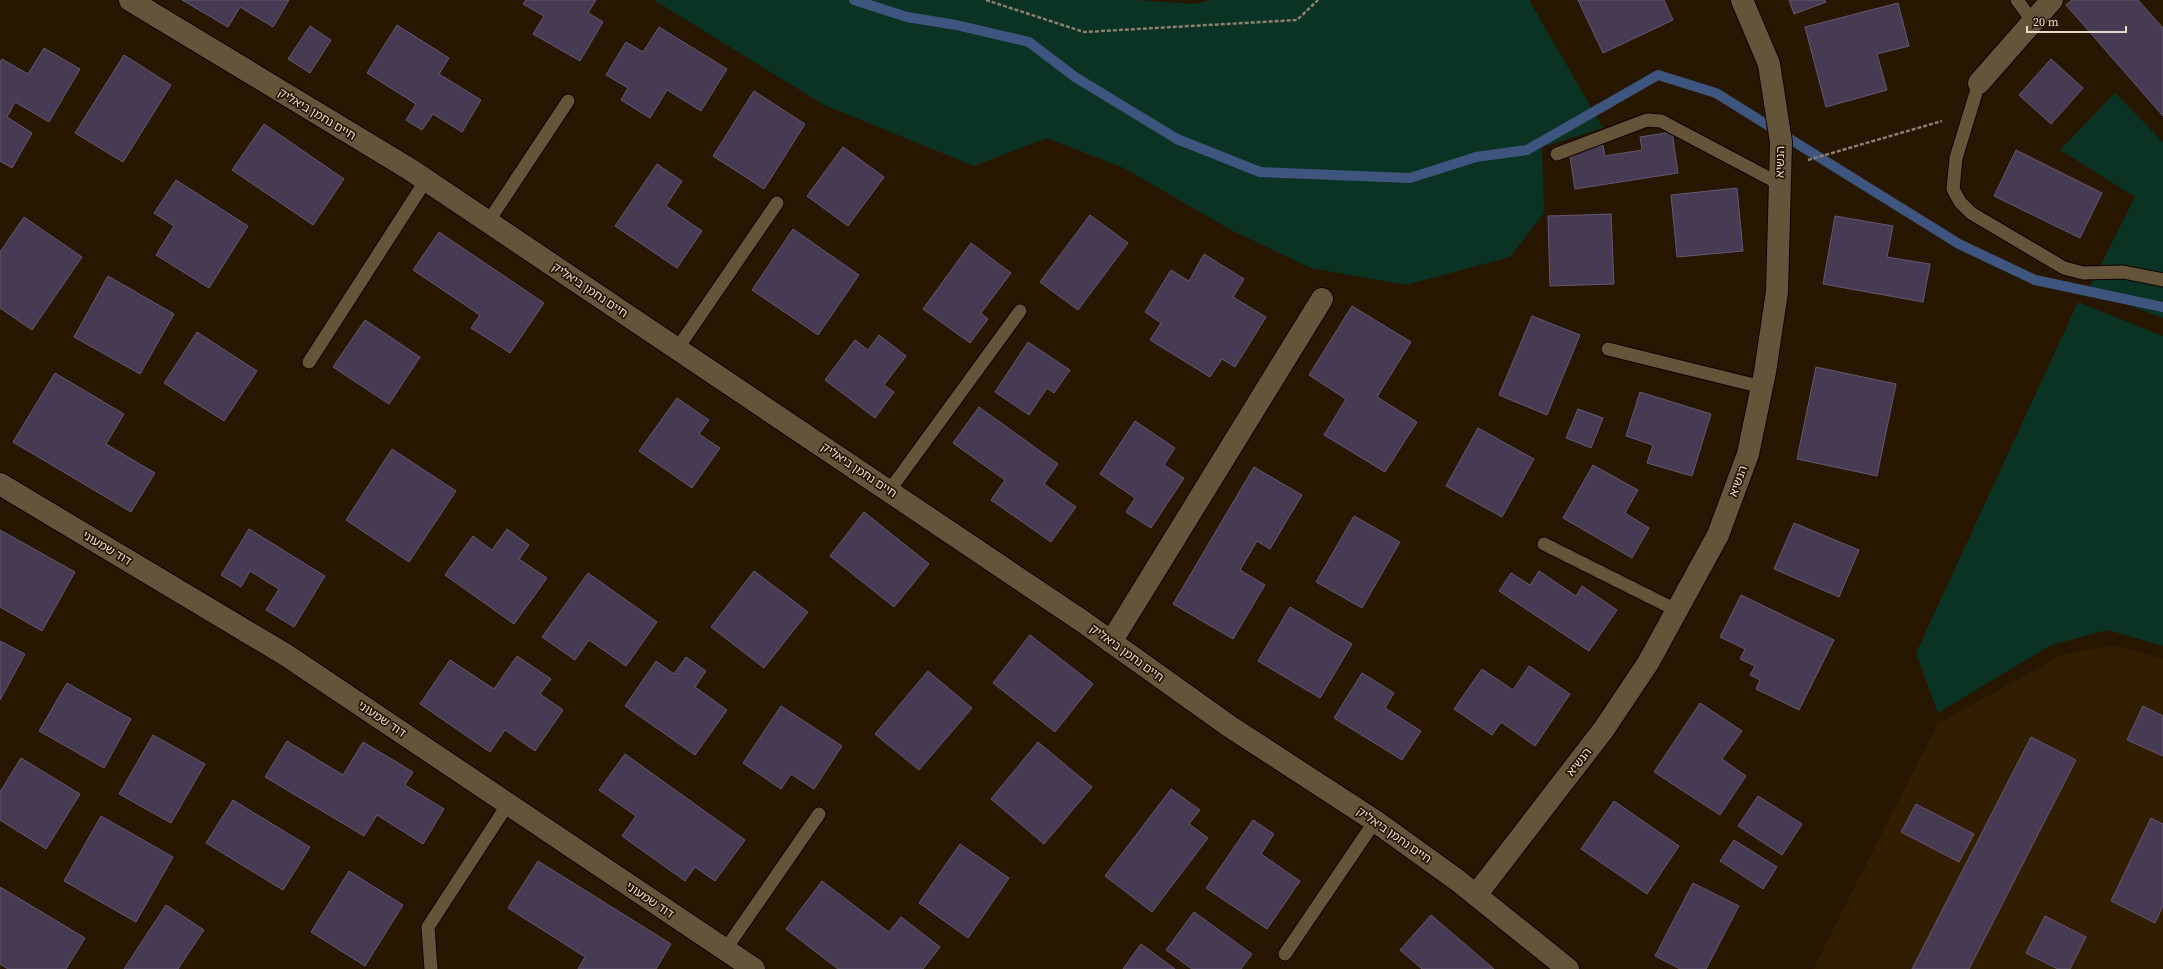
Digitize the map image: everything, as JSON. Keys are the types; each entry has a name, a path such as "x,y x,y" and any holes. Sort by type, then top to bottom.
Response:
{"street":[{"name":"חיים נחמן ביאליק","path":"130,0 426,180 889,491 1111,642 1229,726 1375,821 1476,895 1568,969"},
{"name":"הנשיא","path":"1476,895 1604,729 1648,662 1678,611 1718,535 1748,454 1762,387 1777,292 1781,142 1769,64 1742,0"},
{"path":"1979,83 2052,0"},
{"path":"1111,642 1322,299"},
{"name":"דוד שמעוני","path":"0,484 286,655 754,969"}],"lane":[{"path":"2017,0 2033,22"},
{"path":"1979,83 1956,158 1953,188 1960,202 1971,213 2064,268 2084,273 2123,272 2163,280"},
{"path":"488,222 568,101"},
{"path":"1557,154 1647,120 1661,121 1780,176"},
{"path":"309,362 426,180"},
{"path":"677,349 777,203"},
{"path":"889,491 1020,311"},
{"path":"1608,350 1762,387"},
{"path":"1544,544 1678,611"},
{"path":"431,969 428,927 508,804"},
{"path":"725,950 819,814"},
{"path":"1285,954 1375,821"}],"path":[{"path":"986,0 1084,32 1298,20 1318,0"},
{"path":"1780,176 1950,118"}],"shaded area":[{"path":"2114,645 2163,659 2163,969 1813,969 1938,723 2064,654"}],"green space":[{"path":"654,0 1138,0 1194,4 1210,0 1529,0 1603,128 1542,147 1544,213 1510,257 1406,285 1311,268 1231,230 1124,168 1047,138 974,166 824,105"},
{"path":"2115,93 2163,142 2163,318 2088,290 2135,197 2060,150"},
{"path":"2078,302 2163,336 2163,646 2108,630 2051,645 1938,713 1916,653"}],"building":[{"path":"182,0 289,0 273,27 240,7 228,27"},
{"path":"526,0 596,0 588,13 603,22 580,61 533,34 544,16 523,4"},
{"path":"1578,0 1664,0 1673,20 1603,53"},
{"path":"1789,0 1825,0 1826,2 1794,14"},
{"path":"2072,0 2138,0 2163,28 2163,116 2066,5"},
{"path":"1898,3 1909,46 1877,54 1887,90 1826,107 1805,27"},
{"path":"397,25 449,58 439,74 481,100 462,132 433,114 422,130 406,120 416,104 367,73"},
{"path":"310,26 331,40 310,73 288,59"},
{"path":"659,27 727,69 701,111 667,90 650,118 621,100 628,88 606,75 626,42 643,52"},
{"path":"44,48 80,69 49,122 15,102 7,117 32,133 12,168 0,161 0,62 2,59 28,74"},
{"path":"124,55 171,85 123,162 75,133"},
{"path":"2051,59 2083,88 2051,124 2019,95"},
{"path":"754,91 805,124 764,189 713,156"},
{"path":"264,124 344,179 313,225 232,170"},
{"path":"1672,132 1678,173 1575,189 1569,150 1603,145 1605,156 1642,150 1640,137"},
{"path":"843,147 884,177 848,226 807,196"},
{"path":"2016,150 2102,193 2080,238 1994,196"},
{"path":"657,164 682,181 666,206 702,231 677,268 615,226"},
{"path":"176,180 248,226 209,288 156,255 174,226 154,213"},
{"path":"1737,188 1743,251 1677,257 1671,195"},
{"path":"1611,214 1614,284 1550,286 1548,216"},
{"path":"1090,215 1128,243 1078,310 1040,282"},
{"path":"1835,216 1893,226 1887,257 1930,264 1923,302 1823,284"},
{"path":"24,217 82,257 32,330 0,308 0,252"},
{"path":"793,229 859,275 818,335 752,290"},
{"path":"439,232 544,303 510,353 471,328 480,315 413,270"},
{"path":"971,243 1011,273 981,313 988,319 970,343 923,309"},
{"path":"1204,254 1244,279 1233,297 1266,317 1235,367 1222,359 1210,377 1150,340 1161,323 1145,312 1171,270 1189,281"},
{"path":"108,276 174,314 140,374 74,337"},
{"path":"1352,306 1411,342 1377,397 1417,422 1385,472 1324,435 1346,399 1309,375"},
{"path":"1532,316 1580,335 1547,415 1499,395"},
{"path":"365,320 420,357 389,404 333,367"},
{"path":"197,332 257,371 224,421 164,383"},
{"path":"879,335 906,356 884,385 894,392 875,418 825,380 855,340 868,350"},
{"path":"1028,342 1070,370 1054,393 1047,388 1029,415 995,392"},
{"path":"1816,367 1896,384 1877,476 1797,459"},
{"path":"55,373 124,414 106,444 155,473 131,512 13,442"},
{"path":"1640,392 1711,414 1692,476 1647,463 1653,445 1626,436"},
{"path":"677,398 709,420 699,434 720,448 692,488 639,451"},
{"path":"979,407 1058,464 1044,484 1076,507 1051,542 991,500 1005,480 953,443"},
{"path":"1578,409 1603,418 1591,448 1566,438"},
{"path":"1135,421 1175,448 1164,465 1184,478 1151,528 1126,512 1135,498 1100,474"},
{"path":"1478,428 1534,459 1502,517 1446,486"},
{"path":"392,449 456,491 409,562 346,520"},
{"path":"1593,465 1638,490 1625,513 1649,528 1632,558 1563,518"},
{"path":"1254,467 1302,495 1270,549 1257,541 1240,570 1265,585 1233,639 1173,604"},
{"path":"864,512 929,564 894,607 830,556"},
{"path":"1354,516 1400,542 1362,608 1316,582"},
{"path":"1794,523 1859,550 1839,597 1774,569"},
{"path":"249,529 325,576 294,627 266,610 279,589 250,571 241,587 221,575"},
{"path":"507,529 529,545 519,559 547,578 514,624 445,575 473,536 492,550"},
{"path":"0,530 75,572 42,631 0,607"},
{"path":"754,571 808,612 764,668 711,627"},
{"path":"1539,571 1576,596 1582,586 1617,610 1589,651 1499,591 1511,573 1530,585"},
{"path":"588,573 657,622 626,666 589,640 575,660 542,637"},
{"path":"1741,595 1834,640 1799,710 1756,689 1760,680 1750,675 1755,666 1740,659 1745,649 1720,637"},
{"path":"1290,607 1352,644 1320,698 1258,661"},
{"path":"1030,635 1093,684 1055,732 993,683"},
{"path":"0,641 25,654 0,700"},
{"path":"517,656 551,679 540,694 563,710 535,751 505,730 490,752 420,704 450,660 494,689"},
{"path":"686,657 706,671 695,687 727,710 695,755 625,706 656,661 674,674"},
{"path":"1529,666 1570,694 1535,746 1501,722 1492,735 1454,709 1482,669 1513,690"},
{"path":"928,671 972,708 919,770 875,734"},
{"path":"1362,673 1394,693 1385,708 1421,731 1402,760 1334,718"},
{"path":"67,683 131,719 104,768 39,731"},
{"path":"1700,703 1742,731 1722,759 1746,776 1720,815 1654,772"},
{"path":"781,706 842,746 814,789 791,774 781,789 743,763"},
{"path":"2143,706 2163,716 2163,756 2127,740"},
{"path":"153,735 205,764 171,823 119,794"},
{"path":"2031,737 2076,760 1969,969 1912,969"},
{"path":"287,741 343,775 363,742 413,772 405,785 444,809 423,844 377,815 364,836 265,777"},
{"path":"1038,742 1092,787 1044,844 991,799"},
{"path":"625,754 745,840 715,881 695,867 685,881 622,836 636,816 599,790"},
{"path":"21,758 80,794 46,849 0,820 0,792"},
{"path":"1171,789 1200,810 1189,824 1208,838 1152,912 1105,876"},
{"path":"1758,796 1802,824 1782,855 1738,826"},
{"path":"233,800 310,847 283,890 206,843"},
{"path":"1614,801 1679,846 1647,894 1581,849"},
{"path":"1916,804 1974,834 1959,862 1901,832"},
{"path":"101,816 173,857 136,922 64,881"},
{"path":"2151,818 2163,824 2163,906 2155,923 2111,901"},
{"path":"1253,820 1274,834 1261,854 1300,881 1267,929 1206,888"},
{"path":"1734,840 1777,867 1763,889 1720,861"},
{"path":"960,844 1009,878 968,938 919,903"},
{"path":"538,861 671,944 656,969 578,969 585,957 508,908"},
{"path":"349,871 403,905 365,966 311,932"},
{"path":"822,881 889,932 901,917 940,947 923,969 838,969 786,929"},
{"path":"1693,883 1739,906 1706,969 1680,969 1655,956"},
{"path":"0,887 85,938 66,969 8,969 0,964"},
{"path":"166,905 204,930 178,969 124,969"},
{"path":"1194,912 1252,954 1241,969 1192,969 1166,950"},
{"path":"1431,915 1494,969 1422,969 1400,950"},
{"path":"2045,916 2086,937 2070,969 2058,969 2026,953"},
{"path":"1141,944 1175,969 1123,969"}],"waterway":[{"path":"854,0 907,17 956,25 1029,42 1075,77 1177,139 1260,172 1410,178 1476,157 1527,150 1658,75 1716,93 1959,244 2035,280 2163,307"}]}
